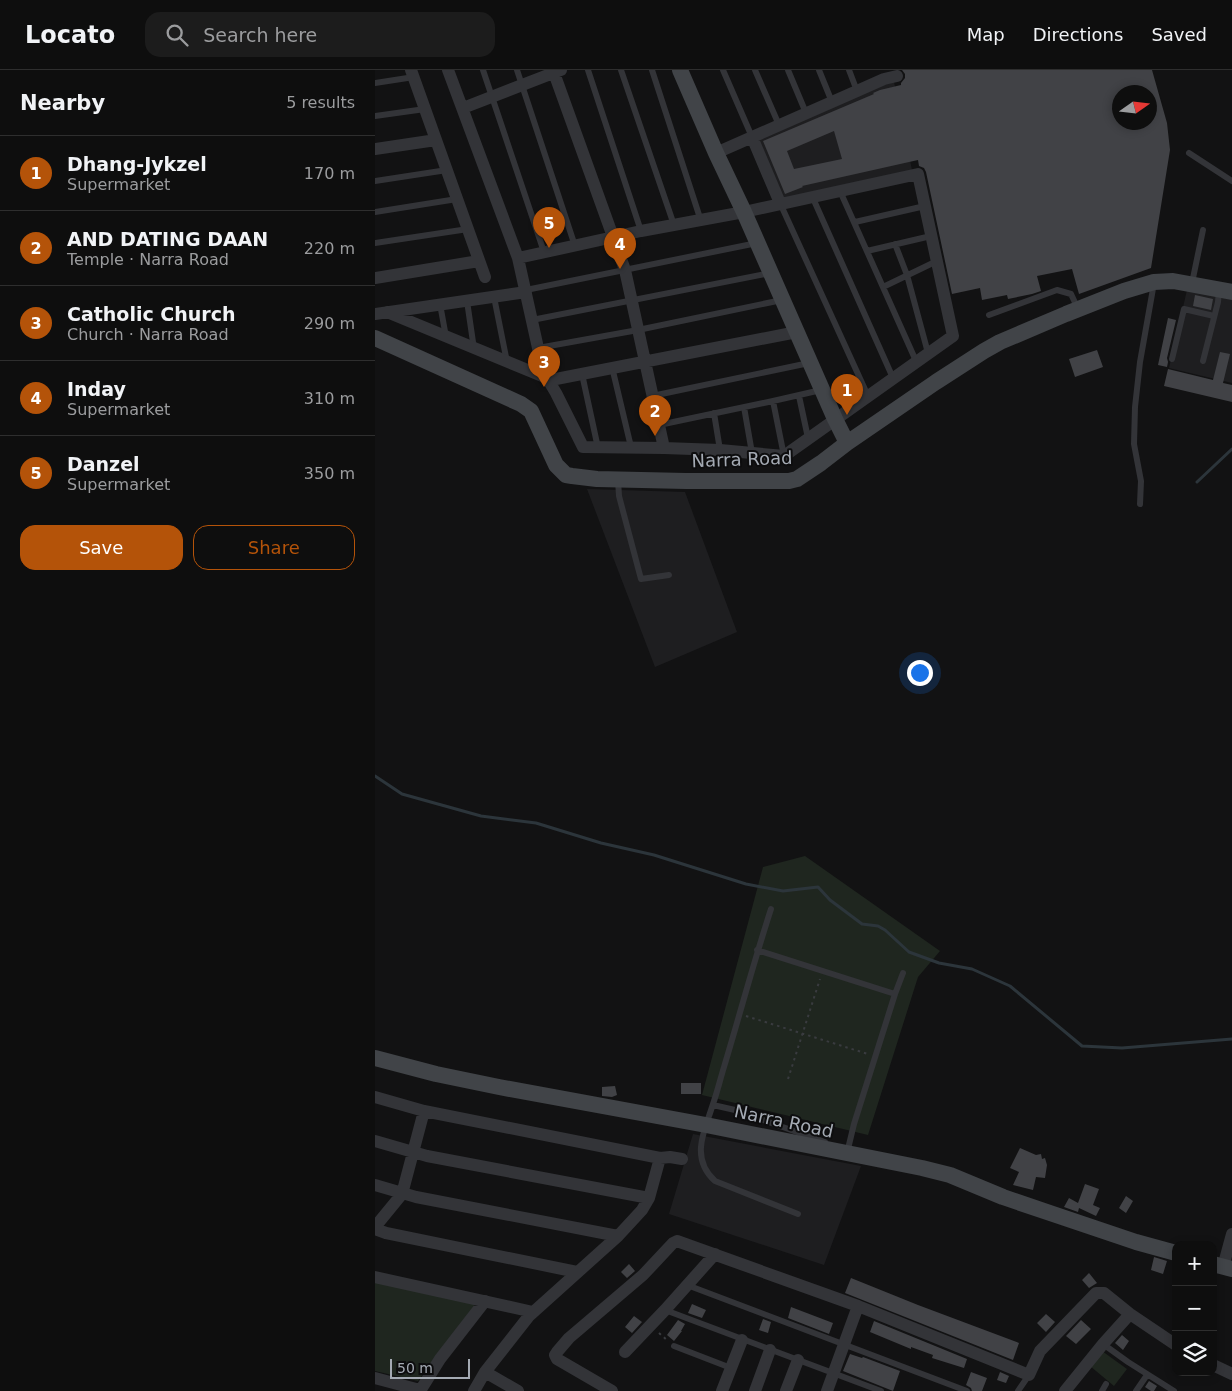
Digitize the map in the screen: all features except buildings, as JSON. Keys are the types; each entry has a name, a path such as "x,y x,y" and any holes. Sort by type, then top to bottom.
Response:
{"street":[{"path":"448,70 518,258 542,366 583,447 720,450 784,456 953,336 918,174 745,212 641,231 518,258"},
{"path":"680,70 847,443"},
{"path":"463,108 557,71 625,270 664,448"},
{"path":"413,73 485,277"},
{"path":"716,153 857,91 883,77 896,73"},
{"path":"751,137 780,203"},
{"path":"375,149 436,140"},
{"path":"375,278 479,261"},
{"name":"Narra Road","path":"375,338 521,404 531,411 556,465 566,474 579,478 618,480 739,481 797,479 936,382 1000,342 1123,291 1154,282 1173,281 1226,291"},
{"path":"381,313 526,291"},
{"path":"381,313 547,378 555,379 797,332"},
{"name":"Narra Road","path":"375,1058 499,1088 706,1125 922,1168 950,1175 1031,1207 1172,1252"},
{"path":"375,1097 424,1111 661,1158 682,1159"},
{"path":"424,1111 402,1194 375,1228 386,1233 577,1272"},
{"path":"375,1142 427,1156 649,1198"},
{"path":"474,1391 485,1372 529,1316 618,1236 642,1210 649,1198 661,1158"},
{"path":"375,1185 402,1194 618,1236"},
{"path":"1223,1267 1232,1234"},
{"path":"612,1391 557,1359 555,1355 569,1338 643,1274 673,1242 677,1241 858,1306 1029,1375 1040,1351 1096,1293 1104,1293 1130,1314 1172,1342"},
{"path":"625,1352 715,1254"},
{"path":"375,1277 533,1312"},
{"path":"380,1383 420,1390 440,1359 485,1301"},
{"path":"827,1391 858,1306"},
{"path":"1065,1391 1130,1314"},
{"path":"722,1391 743,1340"},
{"path":"755,1391 770,1350"},
{"path":"786,1391 798,1360"},
{"path":"1217,1367 1232,1374"},
{"path":"485,1372 518,1391"}],"lane":[{"path":"483,70 544,252"},
{"path":"517,70 575,246"},
{"path":"588,70 641,231"},
{"path":"621,70 675,226"},
{"path":"652,70 701,221"},
{"path":"723,70 751,137"},
{"path":"755,70 779,125"},
{"path":"788,70 806,113"},
{"path":"819,70 832,102"},
{"path":"849,70 857,91"},
{"path":"375,83 413,73"},
{"path":"375,116 425,109"},
{"path":"1189,154 1232,181"},
{"path":"375,181 447,170"},
{"path":"840,191 916,361"},
{"path":"812,196 893,378"},
{"path":"375,212 457,199"},
{"path":"780,203 868,396"},
{"path":"855,222 925,206"},
{"path":"375,243 468,229"},
{"path":"1192,284 1203,230"},
{"path":"867,251 931,236"},
{"path":"526,291 758,242"},
{"path":"895,244 907,275 928,353"},
{"path":"883,286 937,260"},
{"path":"532,320 771,272"},
{"path":"1141,504 1141,481 1134,444 1135,407 1140,362 1154,282"},
{"path":"989,315 1057,290 1071,294 1078,309"},
{"path":"1203,361 1218,302 1226,291"},
{"path":"494,297 507,362"},
{"path":"538,348 638,330 783,300"},
{"path":"467,301 474,349"},
{"path":"440,304 446,337"},
{"path":"1172,359 1184,309 1214,316"},
{"path":"652,396 810,363"},
{"path":"612,367 631,447"},
{"path":"581,374 598,448"},
{"path":"659,425 822,390"},
{"path":"799,396 808,438"},
{"path":"773,402 784,456"},
{"path":"744,407 752,454"},
{"path":"714,413 720,450"},
{"path":"618,480 619,496 641,579 669,575"},
{"path":"771,909 757,950 740,1014 706,1125 701,1147 701,1157 708,1176 715,1181 798,1214"},
{"path":"757,950 895,994"},
{"path":"713,1105 735,1110 827,1142 845,1154 903,972"},
{"path":"687,1285 967,1391"},
{"path":"665,1310 881,1391"},
{"path":"1103,1344 1147,1375 1174,1391"},
{"path":"674,1346 731,1368"},
{"path":"1018,1391 1029,1375"},
{"path":"1136,1391 1147,1375"},
{"path":"1102,1391 1106,1384"}],"path":[{"path":"788,1079 823,971"},
{"path":"740,1014 875,1056"},
{"path":"650,1326 674,1346"}],"shaded area":[{"path":"894,82 912,170 782,199 758,139"},
{"path":"1187,290 1232,299 1232,383 1169,368"},
{"path":"587,489 685,492 737,632 655,667"},
{"path":"805,856 940,951 918,977 868,1135 702,1095 763,867"},
{"path":"693,1134 861,1166 824,1265 669,1214"},
{"path":"375,1280 477,1302 418,1381 375,1371"},
{"path":"1102,1351 1127,1369 1114,1386 1090,1366"}],"waterway":[{"path":"1197,482 1232,449"},
{"path":"375,776 402,794 481,816 536,823 601,843 654,855 746,884 783,891 818,887 830,900 862,924 878,926 885,930 909,952 939,963 972,969 1010,986 1082,1046 1122,1048 1232,1039"}],"place":[{"name":"Danzel","path":"549,248"},
{"name":"Inday","path":"620,269"},
{"name":"Catholic Church","path":"544,387"},
{"name":"Dhang-Jykzel","path":"847,415"},
{"name":"AND DATING DAAN","path":"655,436"}]}
